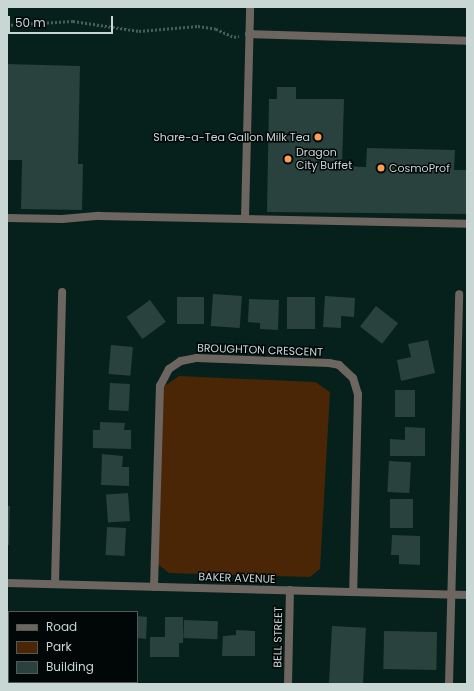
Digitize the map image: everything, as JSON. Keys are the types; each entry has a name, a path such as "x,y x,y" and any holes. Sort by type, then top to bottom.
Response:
{"street":[{"path":"245,218 250,7"},
{"path":"249,34 467,41"},
{"path":"7,218 62,219 99,216 467,224"},
{"path":"56,584 62,292"},
{"path":"449,684 459,294"},
{"name":"BROUGHTON CRESCENT","path":"154,587 160,386 164,375 175,364 188,359 204,358 329,363 340,365 354,378 358,394 353,592"},
{"name":"BAKER AVENUE","path":"7,583 467,595"},
{"name":"BELL STREET","path":"288,684 290,590"}],"path":[{"path":"7,25 85,22 131,30 198,26 216,29 234,38 249,34"}],"green space":[{"path":"179,376 315,382 330,392 320,569 310,577 169,573 155,562 160,389"}],"building":[{"path":"7,64 80,66 78,164 83,164 82,210 21,209 22,160 7,160"},
{"path":"277,87 296,87 296,99 344,99 342,166 366,167 367,148 455,150 454,170 467,170 467,214 267,212 269,99 277,99"},
{"path":"213,294 242,296 240,328 211,326"},
{"path":"325,296 355,298 354,317 341,316 341,328 323,327"},
{"path":"177,297 204,297 204,324 177,324"},
{"path":"287,297 315,297 315,329 287,329"},
{"path":"249,299 279,300 278,330 260,329 260,323 248,322"},
{"path":"150,300 166,322 142,339 127,317"},
{"path":"376,306 398,323 382,344 360,326"},
{"path":"428,340 435,373 401,381 397,360 411,357 408,344"},
{"path":"111,345 133,347 130,376 108,374"},
{"path":"110,383 130,384 129,411 109,410"},
{"path":"395,390 415,390 415,417 395,417"},
{"path":"100,422 125,423 124,430 131,430 131,449 93,448 93,430 100,430"},
{"path":"405,427 425,428 425,456 390,456 390,439 405,440"},
{"path":"102,454 123,456 122,467 129,467 129,486 101,485"},
{"path":"389,461 411,462 409,493 387,492"},
{"path":"128,493 130,521 108,522 106,495"},
{"path":"390,499 413,499 413,528 390,528"},
{"path":"7,506 10,506 9,545 7,545"},
{"path":"107,527 126,528 125,556 106,555"},
{"path":"392,535 420,536 420,565 399,564 399,555 391,555"},
{"path":"138,616 147,617 146,639 138,638"},
{"path":"165,617 183,617 183,643 179,643 179,657 150,657 150,637 165,637"},
{"path":"184,620 218,621 217,639 183,638"},
{"path":"332,626 366,628 363,684 329,684"},
{"path":"236,630 255,631 255,656 222,656 223,636 236,635"},
{"path":"384,631 437,632 436,670 383,669"}],"place":[{"name":"Share-a-Tea Gallon Milk Tea","path":"318,137"},
{"name":"Dragon City Buffet","path":"288,159"},
{"name":"CosmoProf","path":"381,168"}]}
